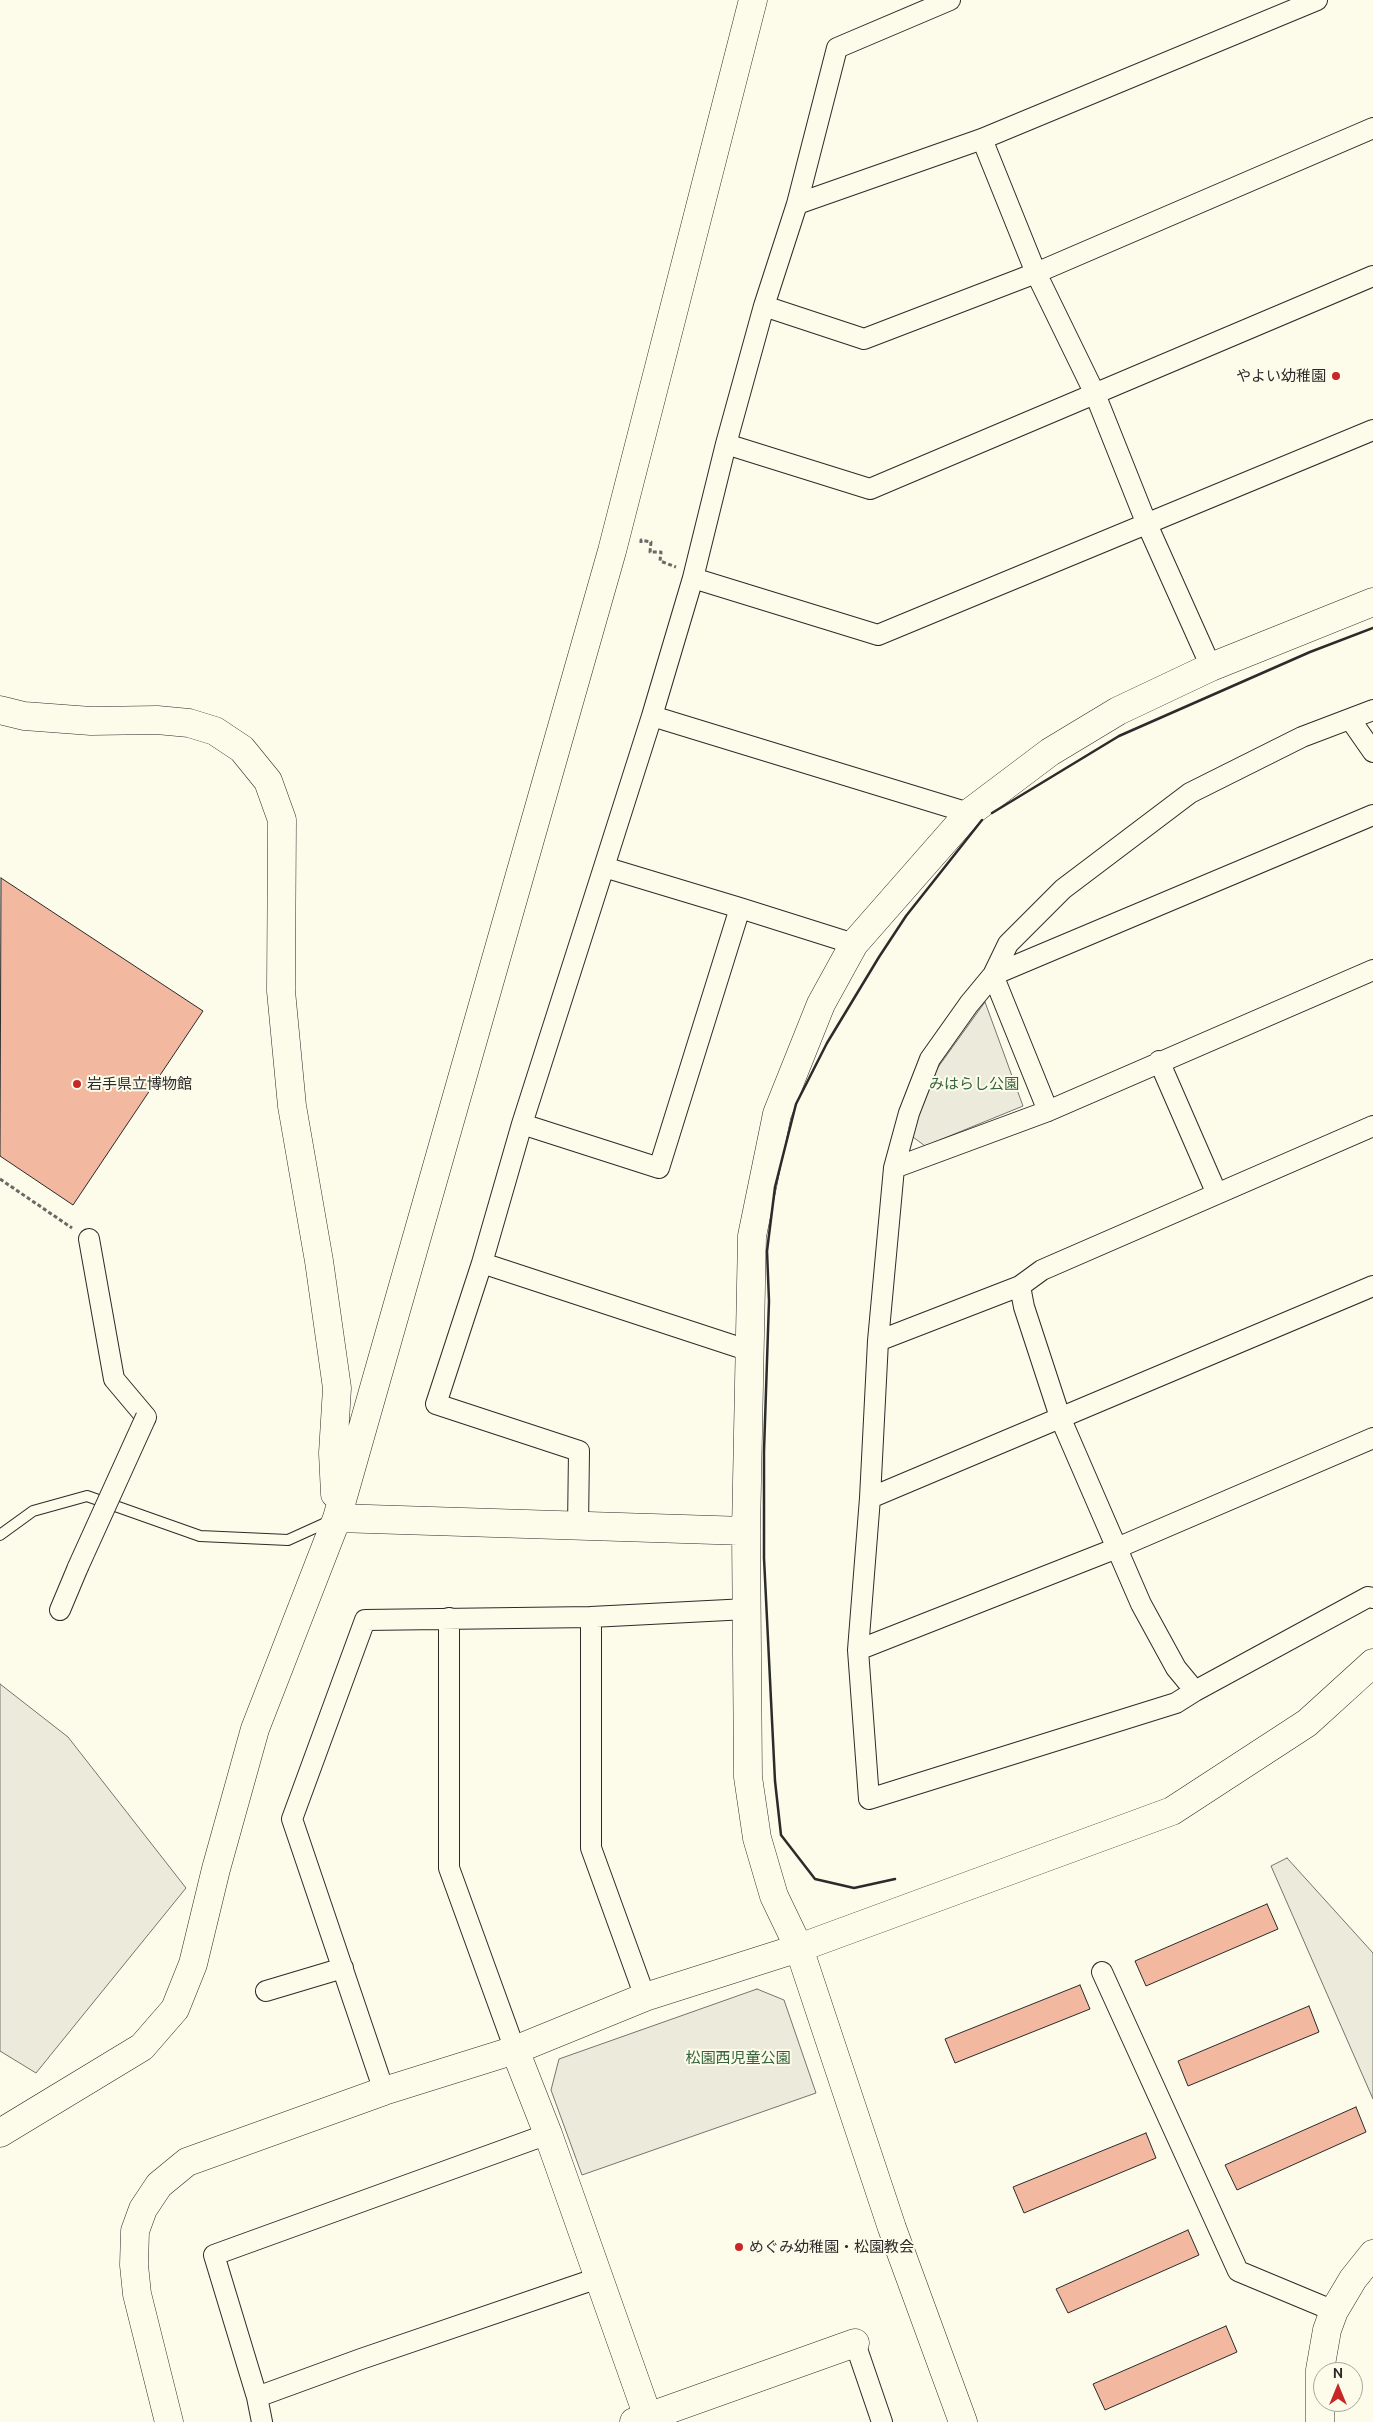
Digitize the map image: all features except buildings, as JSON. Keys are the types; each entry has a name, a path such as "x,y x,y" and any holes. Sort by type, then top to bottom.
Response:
{"street":[{"path":"0,2133 142,2047 175,2009 193,1964 216,1869 255,1728 337,1518 612,551 753,0"},
{"path":"578,1527 579,1451 436,1404 482,1263 522,1124 652,716 693,578 726,444 764,306 797,204 837,48 950,0"},
{"path":"797,204 982,139 1317,0"},
{"path":"764,306 864,339 1036,273 1373,128"},
{"path":"982,139 1036,273 1095,394 1146,522 1211,667"},
{"path":"726,444 870,489 1373,276"},
{"path":"693,578 878,635 1146,522 1373,430"},
{"path":"963,2422 892,2228 799,1948 774,1896 757,1838 749,1785 746,1530 752,1236 777,1114 821,1004 854,944 969,813 1050,752 1118,711 1211,667 1373,602"},
{"path":"0,710 24,716 81,720 158,720 215,730 242,749 268,781 282,820 281,991 292,1106 317,1252 337,1388 333,1453 337,1518"},
{"path":"1373,710 1302,737 1190,793 1063,889 1008,944 993,975 969,1004 930,1059 909,1113 894,1168 878,1341 870,1498 858,1650 869,1799 1176,1703 1368,1597 1373,1598"},
{"path":"652,716 969,813"},
{"path":"1350,719 1373,752"},
{"path":"993,975 1373,815"},
{"path":"604,867 854,944"},
{"path":"522,1124 659,1168 740,908"},
{"path":"894,1168 1048,1111 1159,1061 1373,970"},
{"path":"993,975 1048,1111"},
{"path":"1159,1061 1217,1194"},
{"path":"878,1341 1020,1286 1042,1270 1373,1126"},
{"path":"60,1610 146,1417 114,1379 89,1239"},
{"path":"482,1263 750,1351"},
{"path":"1020,1286 1024,1307 1060,1417 1146,1612 1176,1668 1195,1691"},
{"path":"870,1498 1373,1286"},
{"path":"858,1650 1117,1548 1373,1438"},
{"path":"337,1518 578,1527 746,1530"},
{"path":"384,2091 292,1819 365,1620 591,1617 747,1609"},
{"path":"591,1617 591,1848 646,1997"},
{"path":"449,1618 449,1868 515,2050 548,2134 598,2278 644,2420 855,2343 882,2422"},
{"path":"169,2422 137,2294 134,2265 136,2231 143,2208 159,2185 187,2162 384,2091 515,2050 646,1997 799,1948 1172,1811 1307,1723 1373,1663"},
{"path":"266,1991 342,1968"},
{"path":"1102,1972 1238,2271 1334,2311"},
{"path":"262,2422 257,2397 214,2255 548,2134"},
{"path":"1320,2422 1320,2370 1327,2330 1334,2311 1353,2280 1373,2254"},
{"path":"257,2397 361,2359 598,2278"}],"lane":[{"path":"0,1535 32,1510 87,1496 200,1536 219,1538 288,1540 337,1518"}],"path":[{"path":"612,551 638,555 641,540 651,542 650,552 661,552 660,561 676,567 675,574 693,578"},
{"path":"0,1179 89,1239"}],"green space":[{"name":"みはらし公園","path":"985,1002 1023,1106 925,1146 909,1134 936,1070"},
{"path":"0,1684 68,1737 186,1888 36,2073 0,2051"},
{"path":"1287,1858 1373,1953 1373,2099 1271,1866"},
{"name":"松園西児童公園","path":"757,1989 784,2000 816,2093 582,2175 551,2090 559,2059"}],"wall":[{"path":"992,813 1119,736 1310,652 1373,628"},
{"path":"895,1879 854,1888 815,1879 781,1835 775,1781 764,1558 764,1451 769,1301 767,1251 775,1187 796,1104 827,1043 879,957 906,916 982,820"}],"place":[{"name":"やよい幼稚園","path":"1336,376"},
{"name":"岩手県立博物館","path":"77,1084"},
{"name":"めぐみ幼稚園・松園教会","path":"739,2247"}]}
